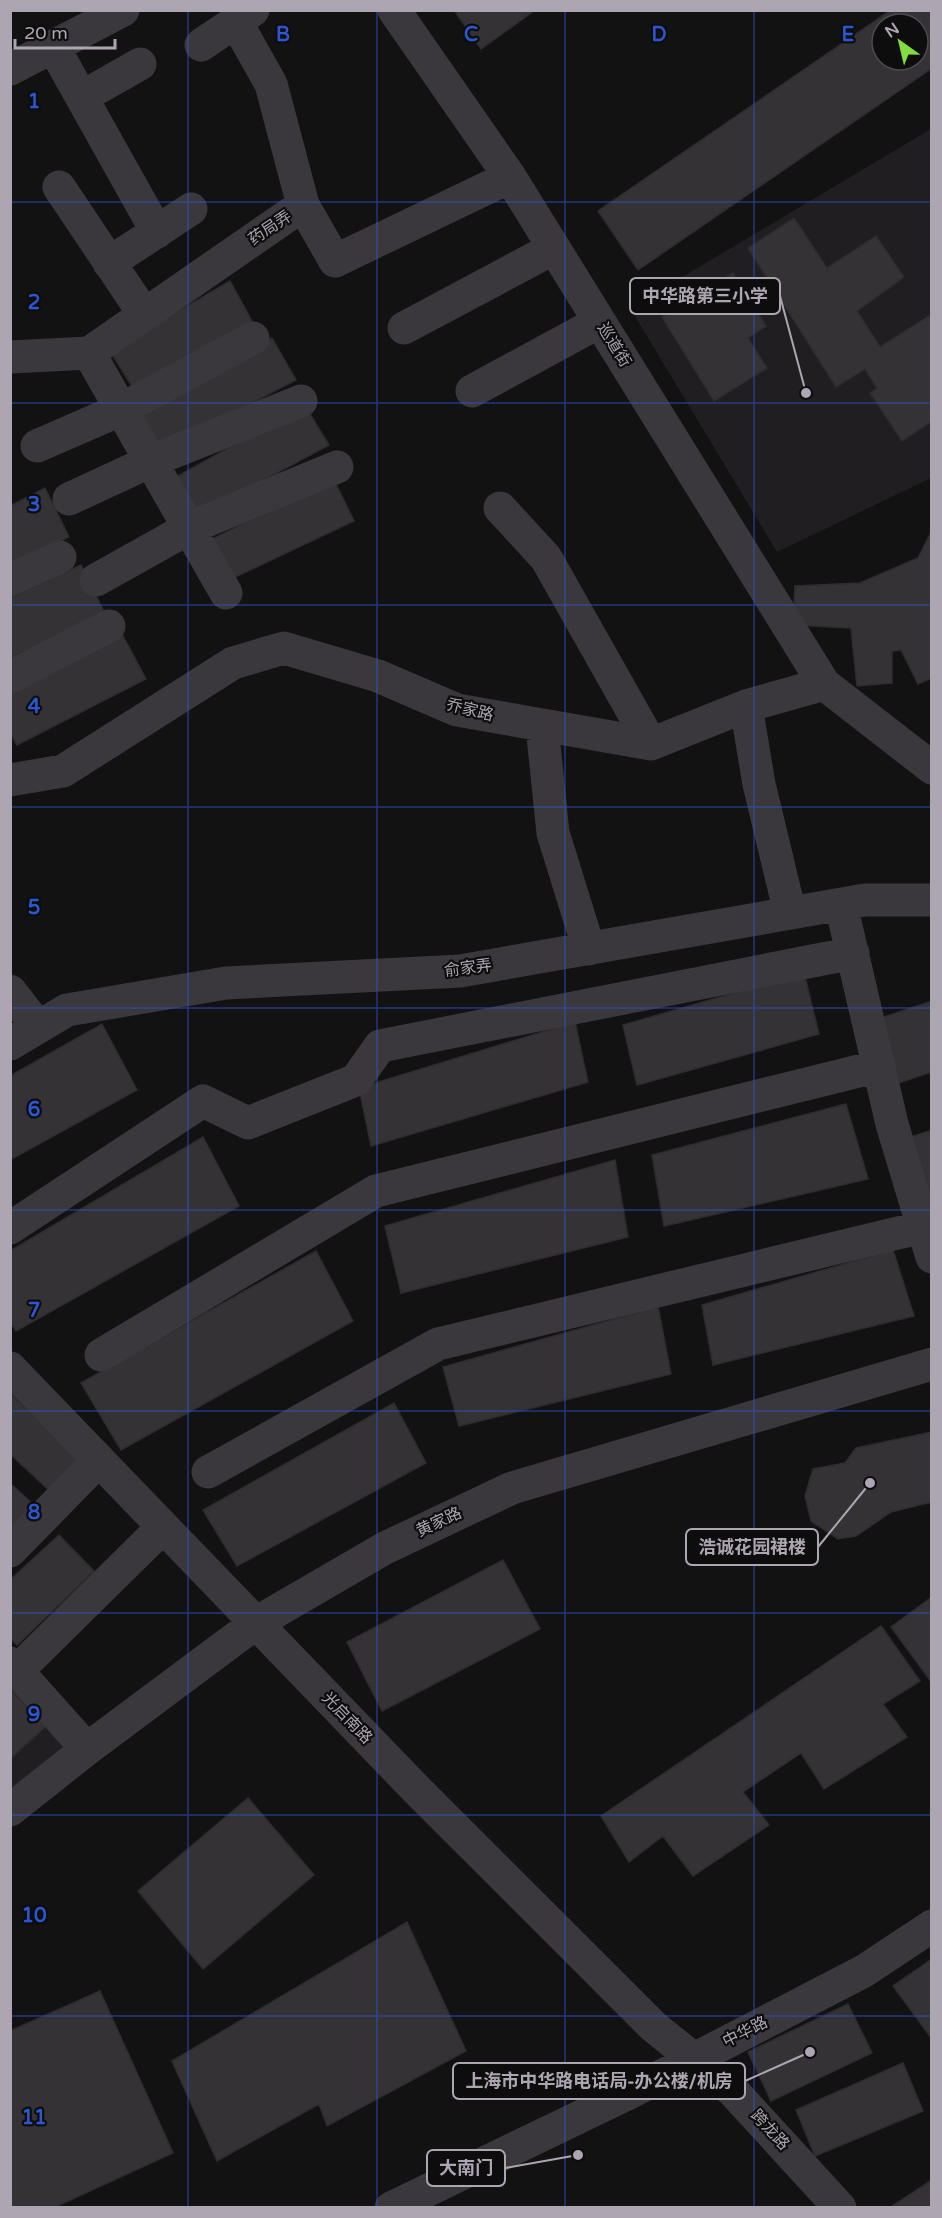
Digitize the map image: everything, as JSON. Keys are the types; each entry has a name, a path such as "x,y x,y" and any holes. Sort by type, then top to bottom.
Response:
{"street":[{"path":"10,69 123,10"},
{"name":"巡道街","path":"394,10 510,177 824,684"},
{"path":"201,45 244,16 271,84 303,205"},
{"path":"54,48 157,232"},
{"path":"82,97 140,64"},
{"name":"药局弄","path":"89,353 303,205 335,261 510,177"},
{"path":"58,187 144,314"},
{"path":"109,263 191,209"},
{"path":"404,328 554,248"},
{"path":"472,391 599,322"},
{"path":"37,446 122,410 253,338"},
{"path":"10,357 89,353 226,593"},
{"path":"69,499 151,460 301,401"},
{"path":"96,579 189,528 337,466"},
{"path":"500,508 546,558 651,744 746,706 824,684 932,768"},
{"path":"10,580 60,558"},
{"path":"10,677 109,626"},
{"name":"乔家路","path":"15,770 63,771 232,663 284,648 378,676 457,710 651,744"},
{"path":"746,706 759,784 790,914"},
{"path":"543,726 553,833 589,949"},
{"name":"俞家弄","path":"10,1044 67,1010 225,983 460,971 866,900 932,900"},
{"path":"208,1472 438,1344 927,1242 892,1124 841,905"},
{"path":"10,1228 202,1101 248,1123 356,1080 380,1046 853,953"},
{"path":"10,991 38,1027"},
{"path":"101,1355 376,1191 879,1066"},
{"name":"黄家路","path":"10,1810 87,1749 256,1623 385,1548 512,1488 932,1364"},
{"name":"光启南路","path":"10,1368 440,1813 653,2026 693,2060"},
{"path":"10,1551 99,1460"},
{"path":"87,1749 14,1667 163,1527"},
{"name":"中华路","path":"391,2208 693,2060 864,1971 932,1926"},
{"name":"跨龙路","path":"693,2060 733,2091 840,2208"}],"shaded area":[{"path":"931,129 931,478 777,552 630,308"},
{"path":"10,1687 75,1748 10,1800"}],"building":[{"path":"454,10 535,10 481,49"},
{"path":"891,10 932,10 932,68 930,69 930,12 888,12"},
{"path":"870,24 870,72 926,72 638,270 598,211"},
{"path":"794,218 827,268 876,236 904,277 857,311 880,347 932,314 932,421 902,441 870,393 877,388 865,369 836,387 748,248"},
{"path":"733,273 766,326 748,338 767,368 714,401 662,317"},
{"path":"230,281 252,321 133,388 110,351"},
{"path":"272,338 296,380 161,450 140,413"},
{"path":"305,406 329,445 198,515 176,477"},
{"path":"334,480 354,521 231,579 212,539"},
{"path":"45,488 69,537 10,566 10,506"},
{"path":"932,530 932,678 918,684 901,650 892,651 892,683 857,686 851,628 793,625 795,586 860,583 918,558"},
{"path":"81,565 105,614 10,658 10,598"},
{"path":"122,634 146,679 17,745 10,733 10,692"},
{"path":"804,973 819,1034 637,1085 623,1025"},
{"path":"932,1001 932,1072 895,1084 878,1019"},
{"path":"575,1022 588,1082 371,1146 359,1088"},
{"path":"102,1024 137,1090 10,1160 10,1076"},
{"path":"846,1104 868,1179 664,1226 652,1155"},
{"path":"932,1130 932,1197 925,1199 908,1138"},
{"path":"203,1137 239,1206 16,1331 10,1321 10,1251"},
{"path":"615,1160 628,1237 401,1293 385,1226"},
{"path":"893,1250 914,1316 713,1365 702,1305"},
{"path":"316,1251 353,1321 121,1450 81,1383"},
{"path":"658,1307 671,1374 459,1426 443,1367"},
{"path":"10,1393 83,1464 52,1493 10,1454"},
{"path":"394,1403 426,1463 237,1566 203,1510"},
{"path":"932,1432 932,1502 891,1512 856,1536 838,1539 811,1521 805,1496 813,1469 845,1463 856,1448"},
{"path":"10,1483 37,1508 10,1534"},
{"path":"59,1535 94,1571 17,1645 10,1638 10,1580"},
{"path":"503,1560 540,1629 382,1711 347,1642"},
{"path":"932,1597 932,1683 891,1627"},
{"path":"881,1626 920,1681 883,1704 907,1737 824,1789 801,1753 743,1792 769,1825 693,1876 663,1836 629,1862 601,1816"},
{"path":"10,1689 46,1726 10,1759"},
{"path":"248,1798 314,1875 203,1969 138,1891"},
{"path":"407,1922 466,2051 327,2126 319,2104 217,2161 172,2061"},
{"path":"932,1959 932,2039 893,1986"},
{"path":"100,1991 173,2153 53,2208 10,2208 10,2031"},
{"path":"848,2004 872,2053 771,2101 748,2052"},
{"path":"903,2063 923,2111 815,2156 796,2110"},
{"path":"932,2180 932,2208 892,2206"}],"place":[{"name":"中华路第三小学","path":"806,393"},
{"name":"浩诚花园裙楼","path":"870,1483"},
{"name":"上海市中华路电话局-办公楼/机房","path":"810,2052"},
{"name":"大南门","path":"578,2155"}]}
